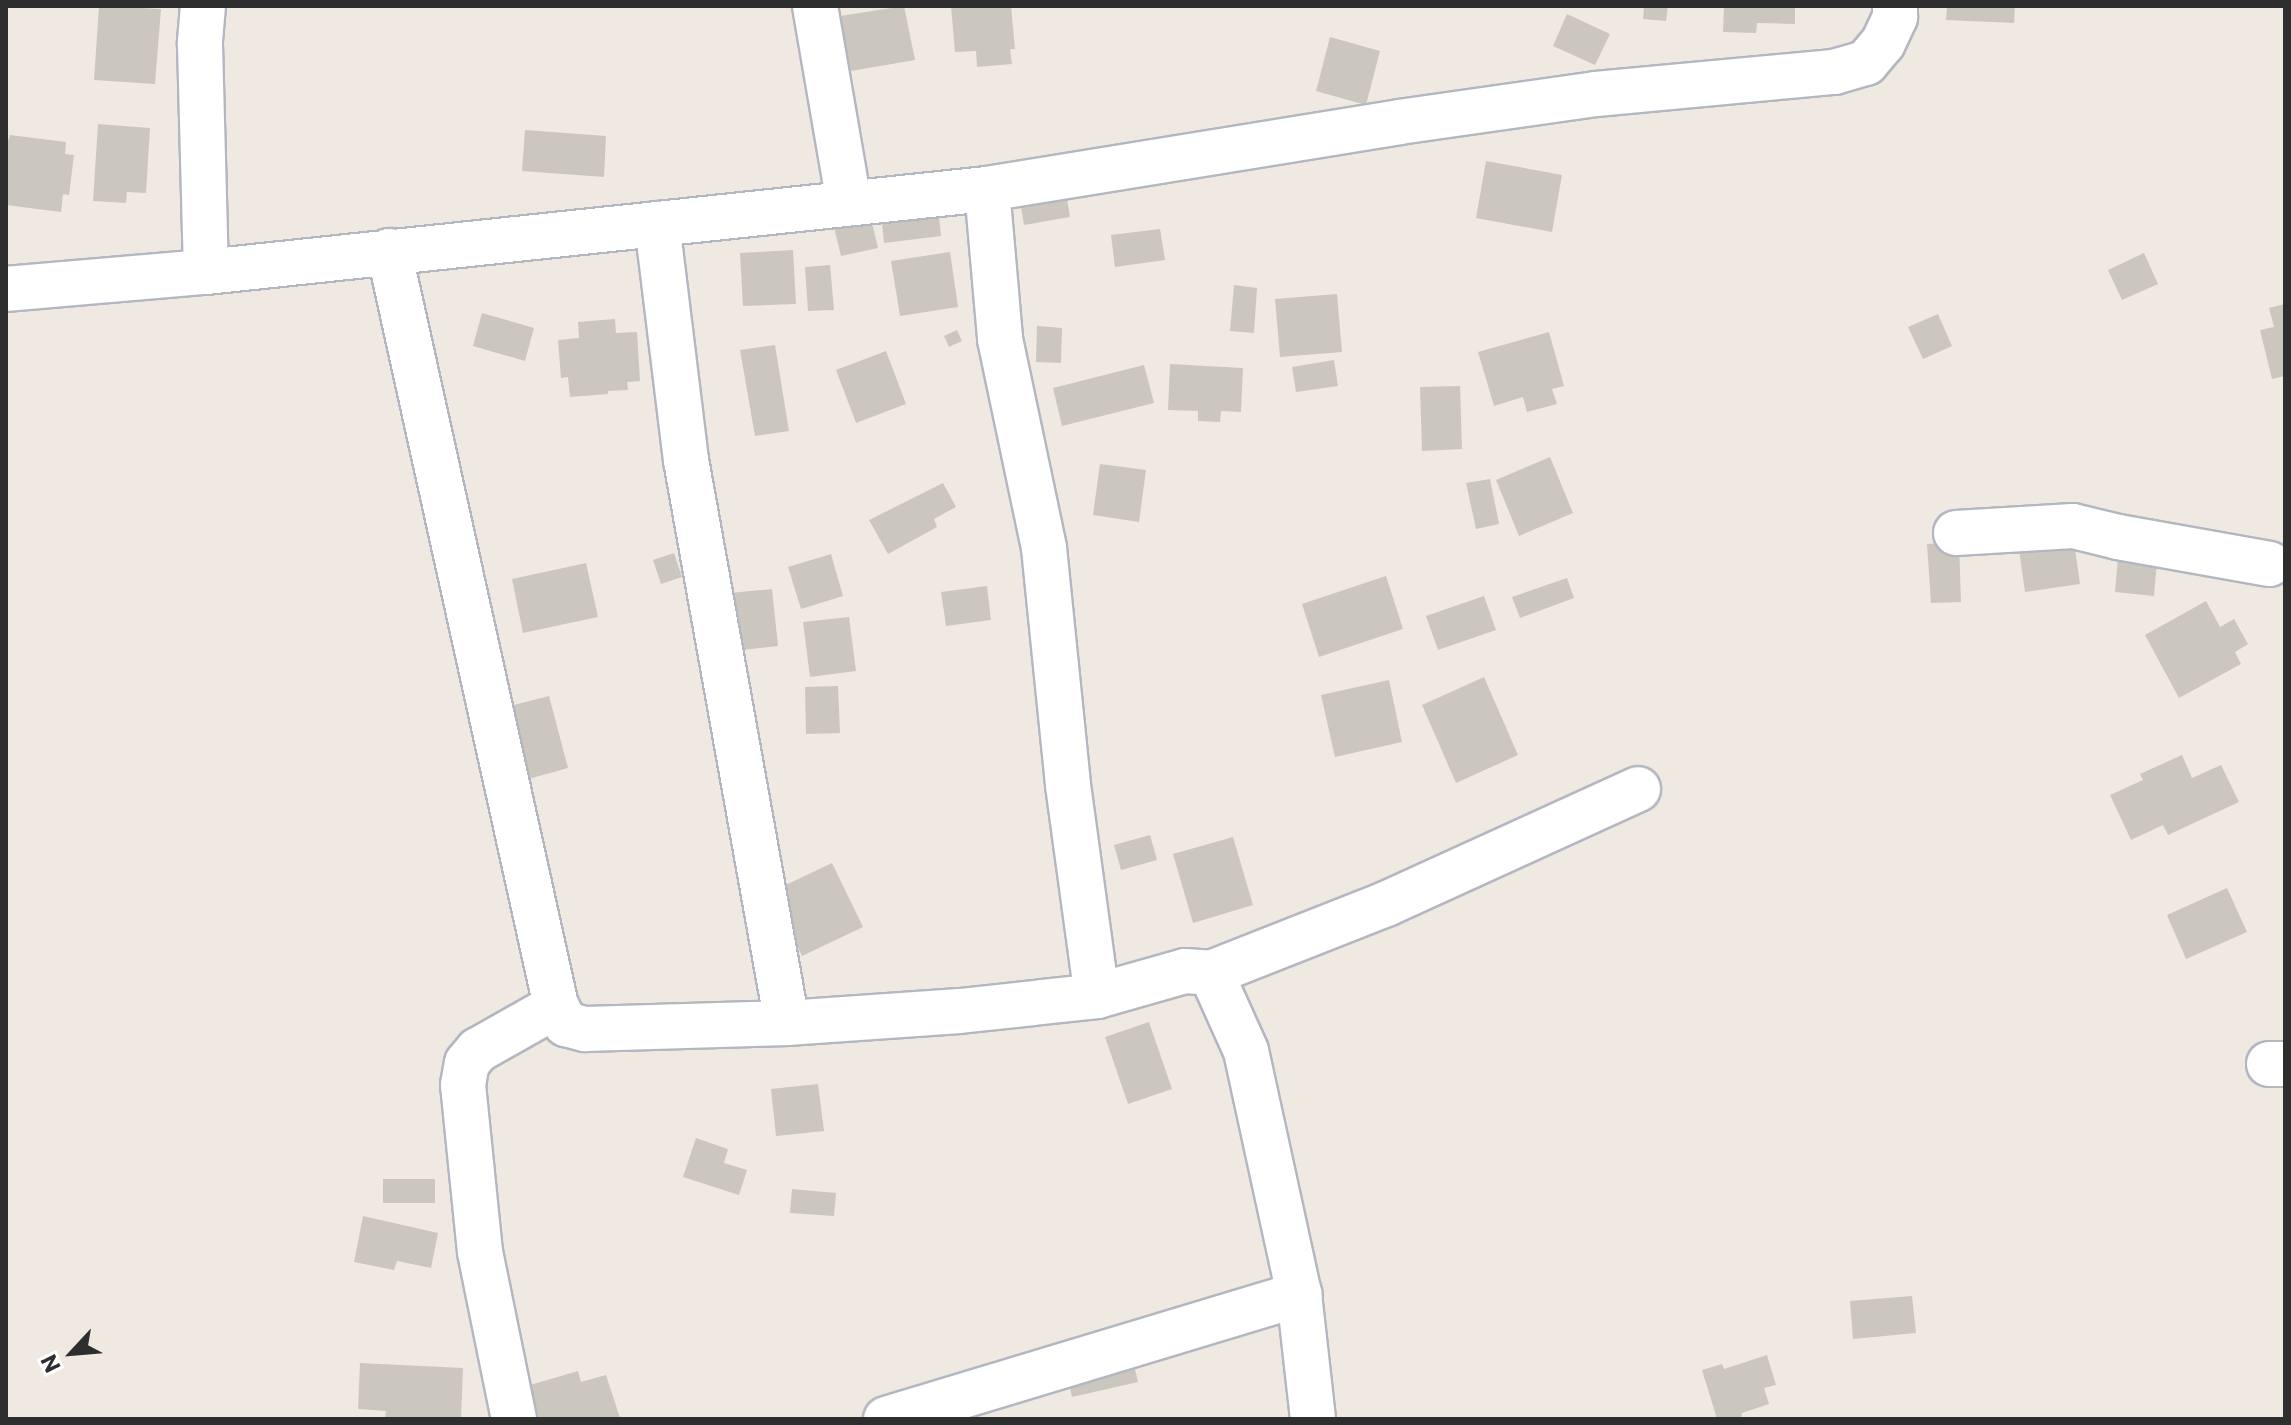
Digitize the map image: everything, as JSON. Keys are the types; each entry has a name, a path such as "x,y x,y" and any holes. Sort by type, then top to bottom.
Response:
{"street":[{"path":"203,6 200,44 206,272"},
{"path":"815,6 849,203"},
{"path":"6,289 206,272 987,189 1596,94 1834,72 1866,63 1883,43 1895,17 1895,6"},
{"path":"987,189 1000,339 1044,548 1068,785 1097,996"},
{"path":"657,224 686,460 787,1023"},
{"path":"389,251 556,1006 566,1024 585,1029 787,1023 960,1011 1097,996 1185,971 1211,973 1386,904 1638,789"},
{"path":"1956,533 2073,526 2280,570"},
{"path":"1211,973 1246,1051 1299,1294 1313,1419"},
{"path":"514,1419 480,1252 463,1085 467,1063 478,1050 556,1006"},
{"path":"886,1419 1299,1294"}],"building":[{"path":"99,6 161,9 155,84 94,80"},
{"path":"904,6 915,60 851,71 840,16"},
{"path":"951,6 1011,6 1015,49 1010,49 1012,64 977,67 976,51 955,52"},
{"path":"1644,6 1668,6 1666,21 1643,19"},
{"path":"1724,6 1795,6 1795,24 1757,23 1756,33 1723,32"},
{"path":"1947,6 2015,6 2014,23 1946,20"},
{"path":"1567,14 1610,34 1595,65 1553,46"},
{"path":"1330,37 1380,51 1366,105 1316,91"},
{"path":"98,124 150,128 146,193 127,192 126,203 93,201"},
{"path":"525,130 606,136 604,177 522,171"},
{"path":"10,135 66,142 65,154 74,155 69,195 63,194 61,212 6,205 6,147"},
{"path":"1486,161 1562,175 1552,232 1476,218"},
{"path":"1064,182 1070,217 1024,225 1018,189"},
{"path":"938,206 941,236 884,243 881,213"},
{"path":"870,215 878,248 841,256 833,223"},
{"path":"1160,229 1165,260 1115,267 1111,235"},
{"path":"793,250 796,304 743,306 740,253"},
{"path":"950,252 958,307 900,316 891,261"},
{"path":"2144,253 2158,284 2122,300 2108,270"},
{"path":"830,265 834,310 808,311 805,267"},
{"path":"1234,285 1257,288 1254,333 1230,331"},
{"path":"1337,294 1342,352 1280,357 1275,299"},
{"path":"2285,304 2285,376 2272,379 2260,330 2274,327 2269,308"},
{"path":"482,313 534,328 525,361 473,346"},
{"path":"1938,314 1952,346 1923,359 1908,327"},
{"path":"615,319 616,333 637,332 640,381 627,382 628,390 570,397 568,377 561,378 558,340 579,338 578,322"},
{"path":"1037,326 1062,328 1061,363 1036,362"},
{"path":"957,330 962,341 949,347 944,336"},
{"path":"1549,332 1564,386 1552,389 1557,404 1527,412 1523,397 1494,406 1478,352"},
{"path":"775,345 789,431 755,436 740,350"},
{"path":"886,351 906,404 856,423 836,370"},
{"path":"1334,360 1338,386 1296,392 1292,367"},
{"path":"1170,364 1243,368 1241,412 1221,411 1220,422 1198,421 1198,411 1168,410"},
{"path":"1144,365 1154,403 1062,426 1053,388"},
{"path":"1460,386 1462,449 1422,451 1420,387"},
{"path":"1550,457 1573,513 1519,536 1496,480"},
{"path":"1100,464 1146,470 1139,522 1093,515"},
{"path":"1490,479 1499,524 1476,529 1466,483"},
{"path":"943,483 956,507 934,519 937,527 888,554 869,520"},
{"path":"2072,528 2080,584 2025,592 2017,535"},
{"path":"1959,542 1961,602 1931,603 1927,544"},
{"path":"2119,546 2158,550 2154,596 2115,592"},
{"path":"674,553 682,577 661,584 653,560"},
{"path":"831,554 843,596 801,609 788,567"},
{"path":"586,563 598,617 523,633 512,579"},
{"path":"1386,576 1403,629 1319,657 1302,604"},
{"path":"1567,578 1574,598 1520,618 1512,597"},
{"path":"987,586 991,620 946,626 941,592"},
{"path":"772,589 778,646 726,652 719,594"},
{"path":"1484,596 1496,630 1438,650 1426,616"},
{"path":"2206,601 2220,627 2234,619 2248,644 2235,652 2241,664 2179,698 2145,635"},
{"path":"849,617 856,671 810,677 803,622"},
{"path":"1484,677 1518,755 1456,783 1422,705"},
{"path":"1389,680 1402,742 1335,757 1321,695"},
{"path":"838,686 840,733 806,734 805,687"},
{"path":"549,696 568,768 521,781 502,708"},
{"path":"2182,755 2192,778 2221,765 2239,802 2168,835 2163,825 2131,840 2110,795 2143,780 2140,774"},
{"path":"1150,835 1157,860 1121,870 1114,845"},
{"path":"1233,837 1253,905 1193,923 1173,854"},
{"path":"832,863 863,927 802,956 771,892"},
{"path":"2227,888 2247,932 2186,959 2167,915"},
{"path":"1149,1022 1172,1089 1128,1104 1105,1037"},
{"path":"818,1084 824,1131 776,1136 771,1089"},
{"path":"696,1138 728,1149 724,1163 747,1170 739,1195 683,1177"},
{"path":"383,1179 435,1179 435,1203 383,1203"},
{"path":"792,1189 836,1193 834,1216 790,1213"},
{"path":"363,1216 438,1233 431,1268 397,1261 394,1270 354,1262"},
{"path":"1912,1296 1916,1333 1853,1339 1850,1301"},
{"path":"1767,1355 1776,1385 1764,1388 1769,1404 1742,1413 1741,1419 1717,1419 1702,1370 1722,1364 1724,1369"},
{"path":"1132,1356 1138,1382 1072,1397 1066,1372"},
{"path":"360,1363 463,1368 461,1419 385,1419 386,1411 358,1409"},
{"path":"578,1371 581,1382 606,1375 620,1418 527,1419 522,1401 534,1397 530,1385"}]}
